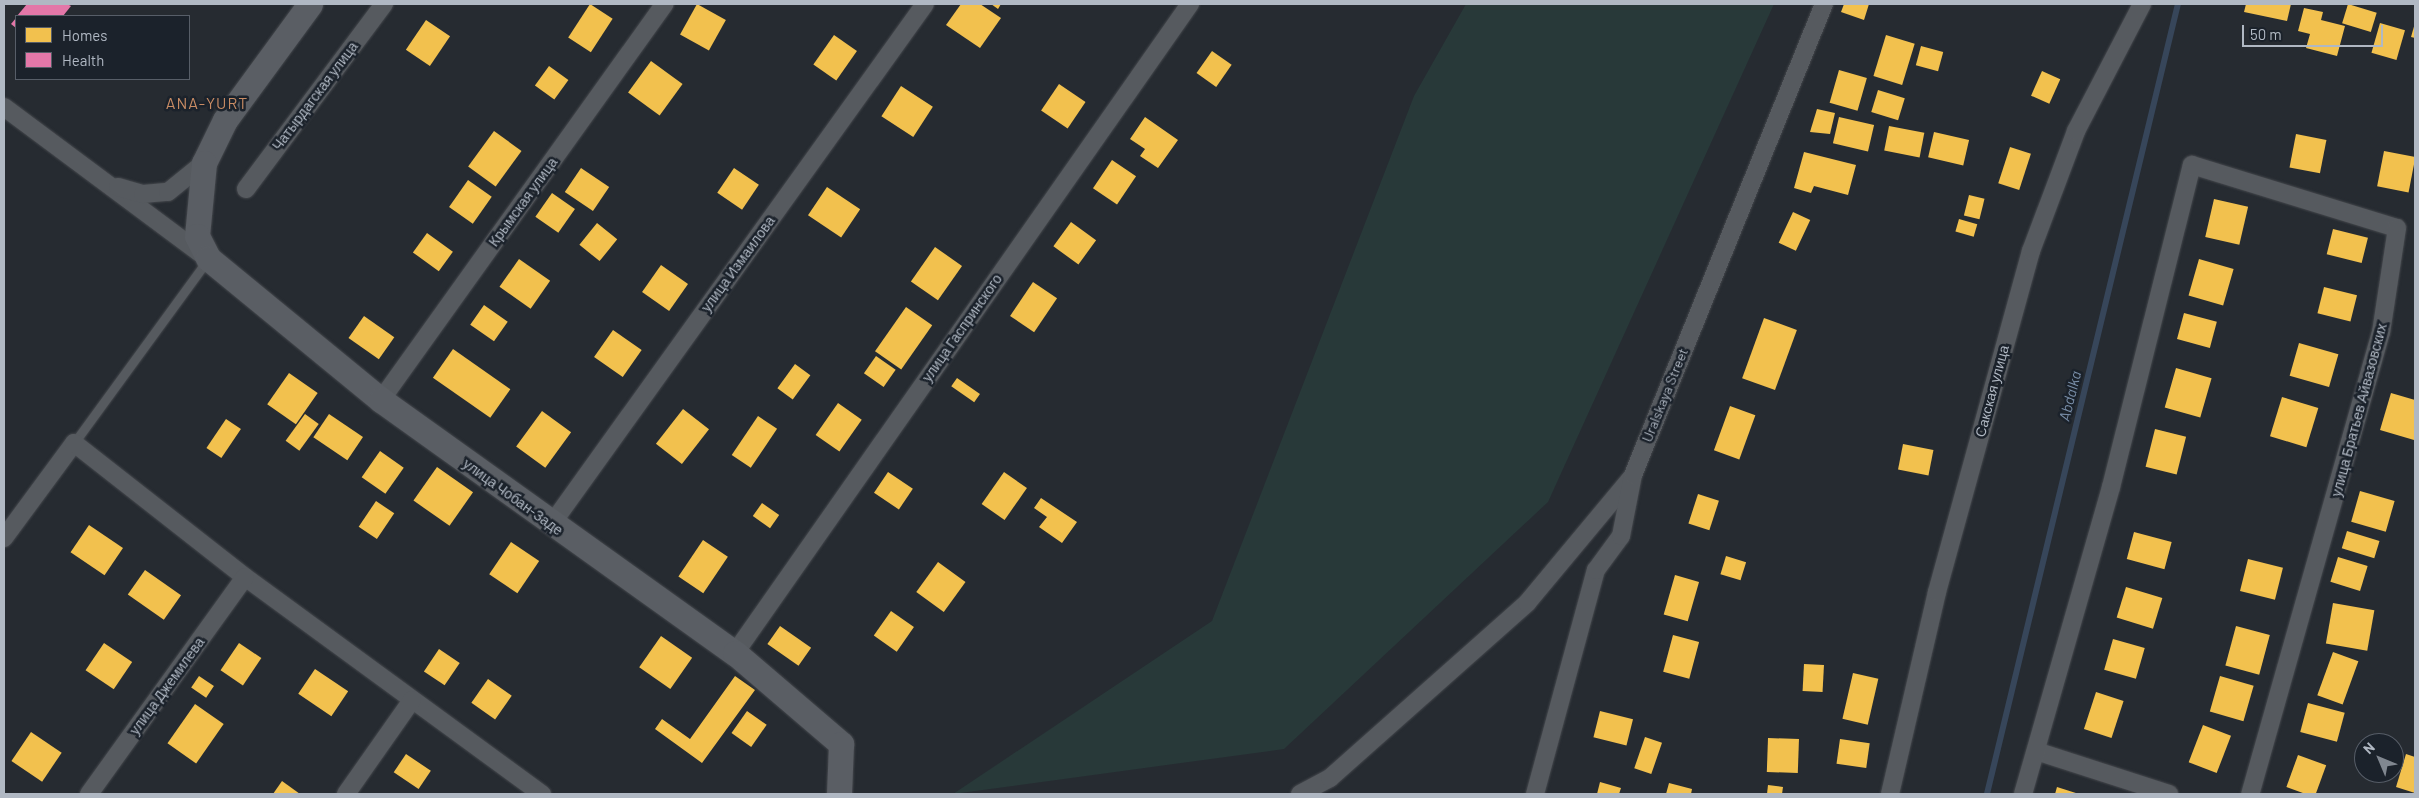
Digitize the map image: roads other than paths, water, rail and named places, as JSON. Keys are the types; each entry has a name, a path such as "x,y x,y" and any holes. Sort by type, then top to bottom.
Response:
{"main road":[{"path":"204,163 226,120 310,4"},
{"name":"улица Чобан-Заде","path":"204,163 197,236 208,258 381,400 551,525 735,652 841,744 839,794"}],"street":[{"name":"Чатырдагская улица","path":"246,189 384,4"},
{"name":"Крымская улица","path":"381,400 665,4"},
{"name":"улица Измаилова","path":"551,525 925,4"},
{"name":"улица Гаспринского","path":"735,652 1190,4"},
{"name":"Uralskaya Street","path":"1534,794 1596,570 1621,536 1633,476 1824,4"},
{"name":"Сакская улица","path":"1890,794 1937,592 2031,251 2076,131 2142,4"},
{"path":"4,107 208,258"},
{"path":"102,180 130,192 156,194 181,184 204,163"},
{"name":"улица Братьев Айвазовских","path":"2036,751 2111,487 2192,165 2397,228 2381,332 2250,794"},
{"path":"4,538 74,443 245,577 542,794"},
{"path":"1300,794 1330,778 1527,603 1633,476"},
{"name":"улица Джемилева","path":"90,794 245,577"},
{"path":"346,794 412,700"},
{"path":"2022,794 2036,751 2169,794"}],"lane":[{"path":"74,443 208,258"}],"waterway":[{"name":"Abdalka","path":"1987,794 2178,4"}],"district":[{"name":"ANA-YURT","path":"207,103"}]}
